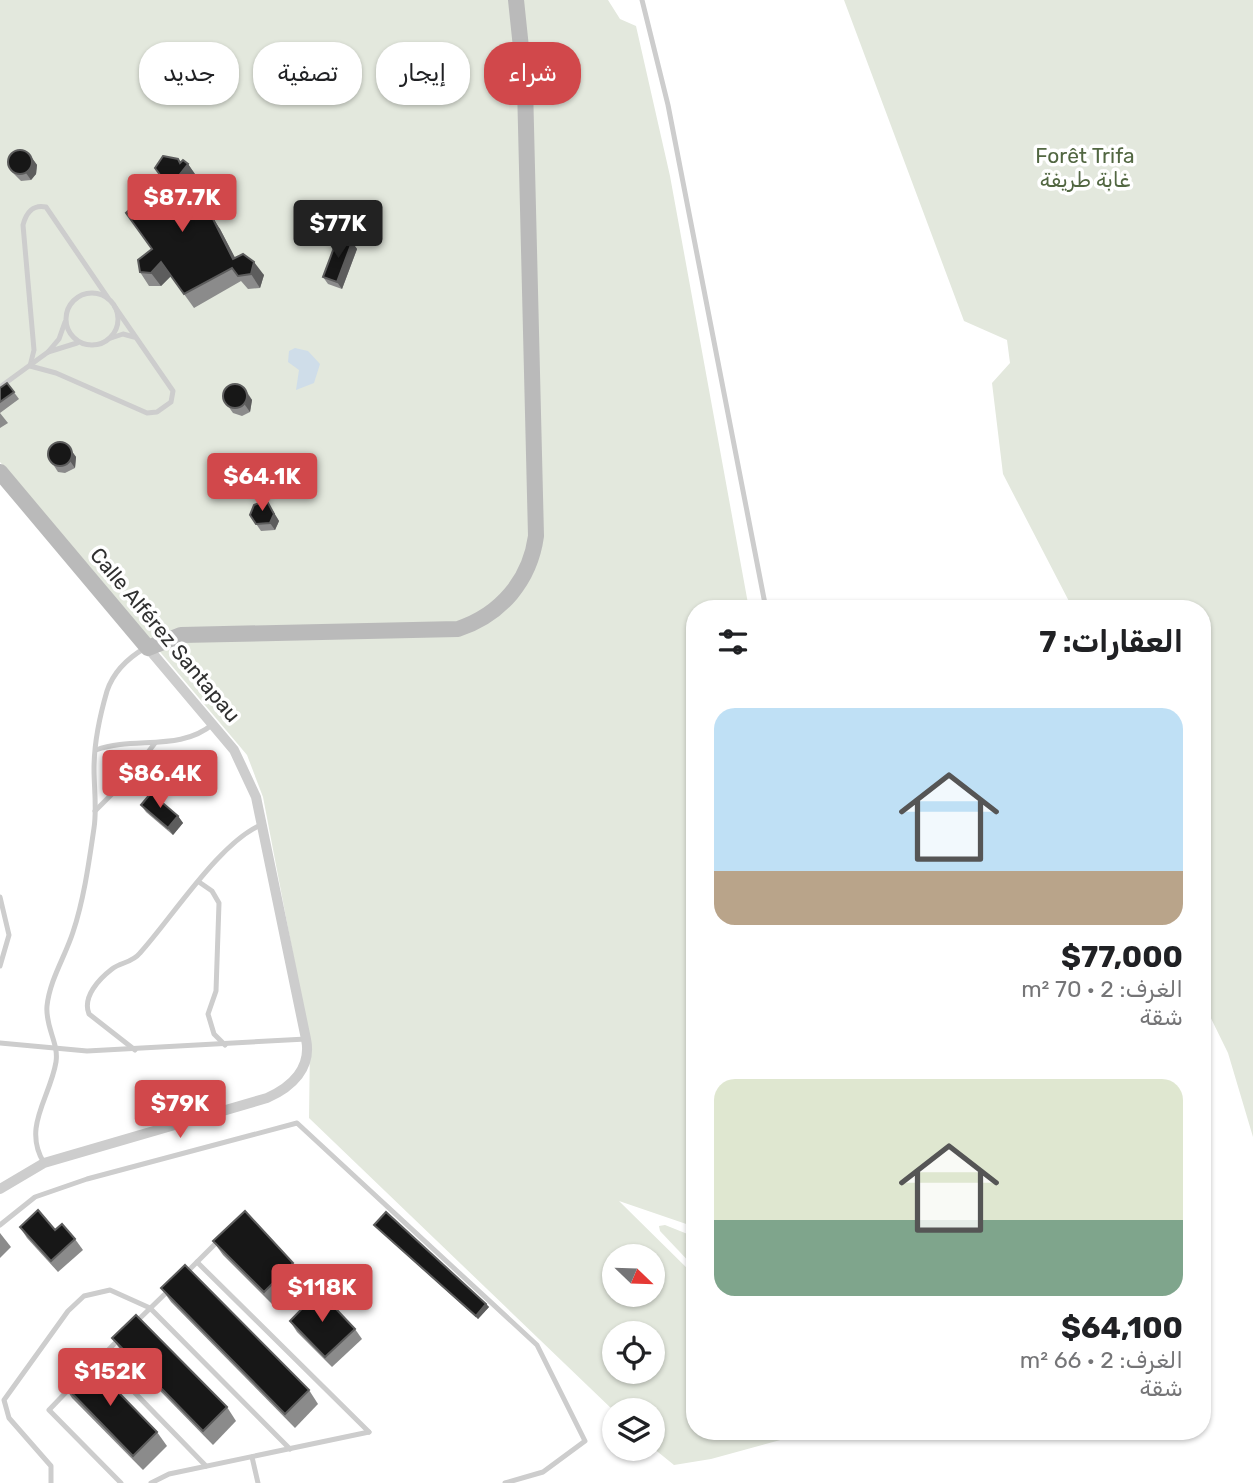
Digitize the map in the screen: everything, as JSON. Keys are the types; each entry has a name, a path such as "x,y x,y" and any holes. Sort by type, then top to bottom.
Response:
{"street":[{"path":"148,647 181,635 458,629 483,620 501,606 527,570 536,536 526,86 516,0"},
{"name":"Calle Alférez Santapau","path":"0,472 213,724 245,770 263,824 307,1043"},
{"path":"0,1189 44,1163 277,1093 299,1076 307,1043"}],"lane":[{"path":"642,0 671,118 764,600"},
{"path":"46,207 173,391 171,402 157,412 141,411 56,373 30,366 34,350 23,225 25,216 32,209 46,207"},
{"path":"0,387 48,352 59,339 68,307 77,297 88,293 108,298"},
{"path":"108,339 116,328 116,307"},
{"path":"66,319 69,331 86,344"},
{"path":"48,352 74,342 96,345 123,334 134,337"},
{"path":"44,1163 34,1140 35,1122 51,1084 58,1050 47,1026 49,993 74,929 95,824 96,750 111,682 123,665 148,647"},
{"path":"96,750 114,745 191,738 213,724"},
{"path":"95,811 130,776 156,743"},
{"path":"135,1050 89,1014 86,1005 88,995 111,969 140,954 240,837 263,824"},
{"path":"199,883 212,891 219,903 216,991 208,1014 214,1034 225,1045"},
{"path":"0,897 9,935 0,966"},
{"path":"0,1043 58,1050 135,1050 307,1043"},
{"path":"0,1225 35,1197 87,1179 297,1124 537,1345 585,1441 543,1472 505,1483"},
{"path":"83,1375 222,1237"},
{"path":"151,1483 169,1474 369,1432 197,1262"},
{"path":"51,1483 51,1466 9,1418 4,1400 68,1311 84,1296 110,1290 150,1308 290,1449"},
{"path":"101,1358 207,1466"},
{"path":"75,1384 49,1410 121,1483"},
{"path":"252,1457 258,1483"}],"green space":[{"path":"0,0 608,0 620,19 636,26 670,176 747,600 686,600 686,1224 619,1201 663,1244 602,1244 602,1307 665,1307 665,1246 686,1267 686,1440 780,1440 711,1459 674,1465 665,1458 665,1398 602,1399 309,1118 310,1043 263,797 247,755 0,462"},
{"name":"Forêt Trifa غابة طريفة","path":"844,0 1253,0 1253,1137 1228,1053 1211,1018 1211,600 1068,600 1003,474 992,383 1010,363 1007,340 964,321"},
{"path":"665,1225 686,1233 686,1258 660,1231 659,1226"}],"shaded area":[{"path":"295,348 308,351 320,364 314,383 296,390 299,370 288,362 289,351"}],"building":[{"path":"20,150 28,154 32,162 28,170 20,174 12,170 8,162 12,154"},
{"path":"163,156 178,159 180,163 183,160 188,164 174,182 211,215 233,259 243,254 254,262 251,274 238,276 232,268 184,294 161,262 151,273 140,272 138,260 152,249 126,213 163,179 155,168"},
{"path":"338,237 352,242 337,282 323,277"},
{"path":"7,383 14,392 0,402 0,388"},
{"path":"235,384 246,391 247,396 240,407 235,408 224,401 223,396 230,385"},
{"path":"60,442 68,446 72,454 68,462 60,466 52,462 48,454 52,446"},
{"path":"268,503 274,514 270,523 256,524 250,515 254,505"},
{"path":"151,793 178,816 168,828 141,805"},
{"path":"38,1210 55,1230 62,1224 75,1239 51,1261 20,1227"},
{"path":"245,1211 293,1263 264,1292 213,1241"},
{"path":"386,1212 486,1304 476,1316 374,1225"},
{"path":"185,1265 309,1390 285,1414 161,1288"},
{"path":"319,1291 355,1329 325,1357 290,1321"},
{"path":"136,1315 227,1407 203,1431 112,1338"},
{"path":"87,1360 157,1432 133,1456 63,1384"}]}
